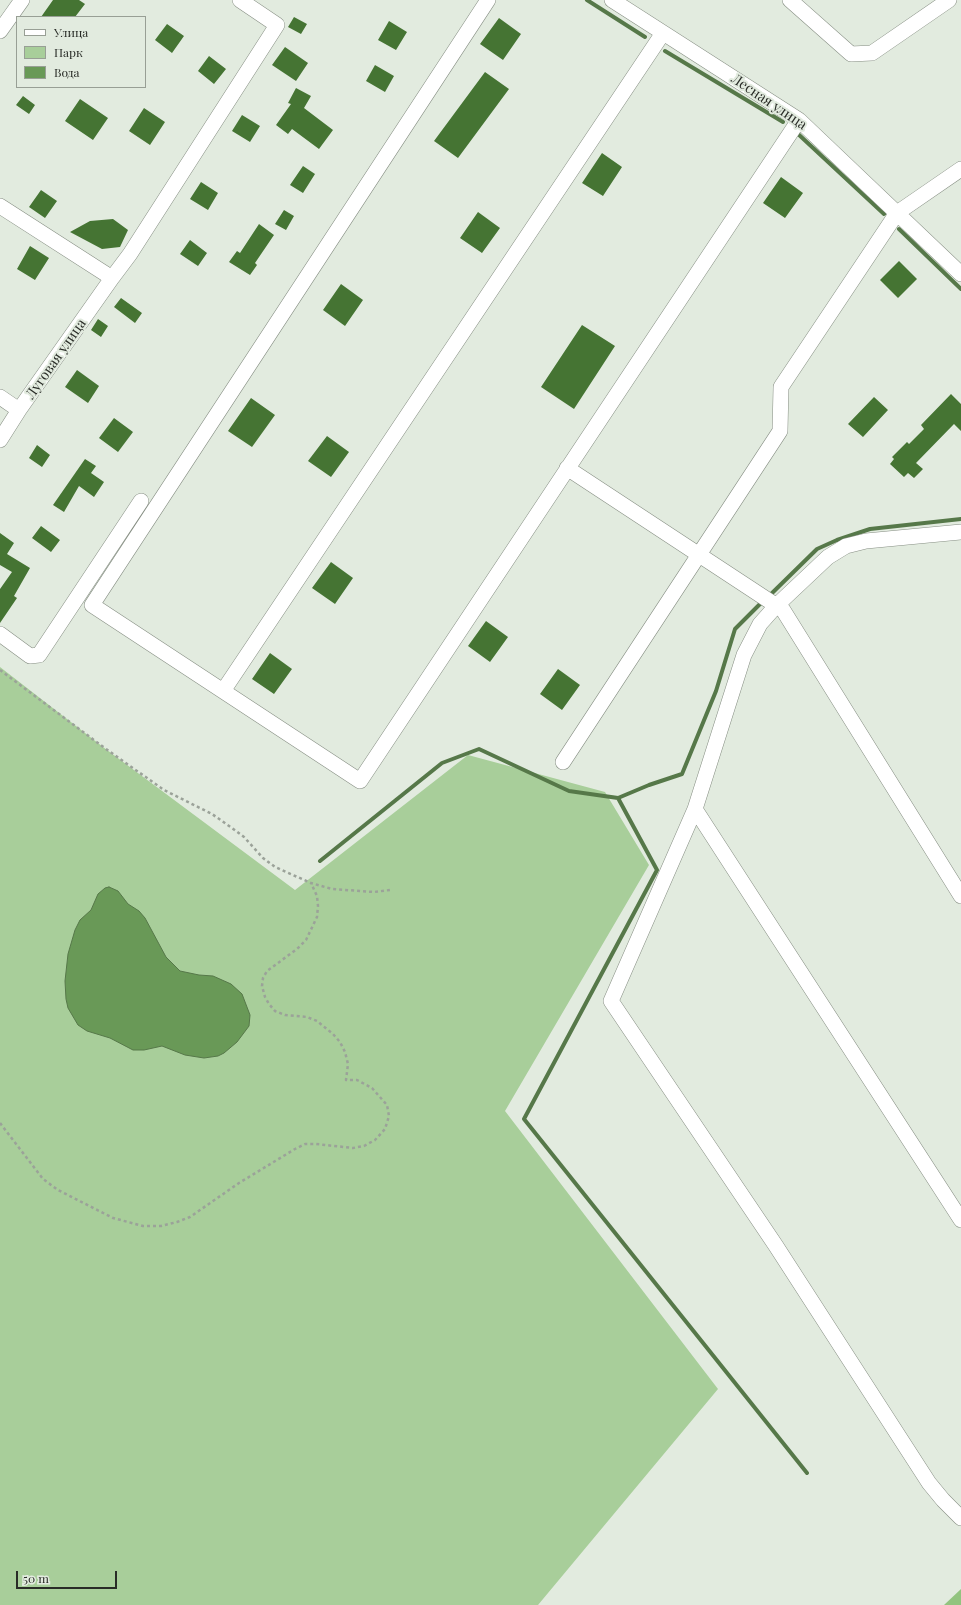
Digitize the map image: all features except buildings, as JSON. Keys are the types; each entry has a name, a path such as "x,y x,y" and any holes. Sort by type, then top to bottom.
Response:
{"street":[{"path":"0,31 22,0"},
{"name":"Луговая улица","path":"0,440 19,410 130,254 277,25 240,0"},
{"path":"488,0 92,605 360,781 799,120"},
{"name":"Лесная улица","path":"612,0 799,120 961,274"},
{"path":"790,0 851,54 872,53 939,4 949,0"},
{"path":"224,692 663,33"},
{"path":"563,762 780,431 781,387 897,213 961,169"},
{"path":"0,206 112,278"},
{"path":"0,397 19,410"},
{"path":"568,468 783,610 961,896"},
{"path":"0,634 30,656 39,655 141,501"},
{"path":"961,532 866,541 846,546 828,557 776,606 760,624 744,655 695,810 610,1000 771,1239 929,1483 961,1518"},
{"path":"695,810 961,1220"}],"path":[{"path":"0,670 164,790 212,814 232,828 244,837 263,858 275,867 311,883 332,889 374,892 390,890"},
{"path":"0,1123 43,1179 58,1190 113,1218 143,1226 161,1226 190,1217 239,1183 295,1148 304,1144 353,1148 364,1146 375,1140 385,1129 389,1116 387,1105 372,1088 357,1080 346,1080 348,1064 345,1052 340,1042 333,1034 317,1021 307,1017 285,1015 275,1011 265,997 262,986 263,978 267,971 297,949 306,940 317,917 317,896 311,883"}],"green space":[{"path":"0,667 103,747 295,890 468,755 605,792 649,865 505,1111 718,1389 538,1605 0,1605"}],"shaded area":[{"path":"961,1589 961,1605 944,1605"}],"water":[{"path":"109,887 118,891 128,904 139,911 145,918 166,957 180,971 213,976 231,984 242,994 250,1015 249,1026 237,1042 224,1053 218,1056 204,1058 185,1055 162,1046 144,1050 133,1050 110,1038 87,1031 78,1025 68,1008 66,999 65,981 68,954 75,930 80,920 91,910 98,894 105,888"}],"waterway":[{"path":"587,0 645,37"},
{"path":"665,51 783,122"},
{"path":"797,133 884,214"},
{"path":"899,229 961,289"},
{"path":"768,597 817,549 837,540 870,529 961,519"},
{"path":"320,861 442,763 479,749 569,791 618,798 649,785 682,774 716,691 735,629 763,601"},
{"path":"618,798 657,870 524,1119 807,1473"}]}
